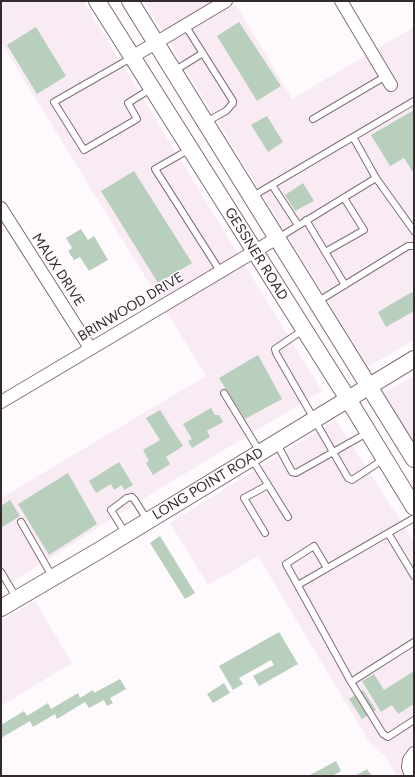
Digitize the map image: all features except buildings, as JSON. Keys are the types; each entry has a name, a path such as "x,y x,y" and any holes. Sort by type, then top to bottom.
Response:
{"main road":[{"name":"GESSNER ROAD","path":"97,1 303,330 348,399 414,508"},
{"name":"GESSNER ROAD","path":"130,1 157,42 251,197 414,459"},
{"name":"LONG POINT ROAD","path":"1,608 148,521 414,359"}],"street":[{"path":"132,57 226,1"},
{"path":"341,1 388,80"},
{"name":"MAUX DRIVE","path":"2,210 90,348"},
{"name":"BRINWOOD DRIVE","path":"1,402 277,238"},
{"path":"411,776 408,767 414,753"}],"lane":[{"path":"185,25 233,103 226,110 206,122"},
{"path":"174,71 203,53"},
{"path":"132,57 54,102 84,150 137,119 128,103 152,88"},
{"path":"312,119 388,80"},
{"path":"251,197 414,100"},
{"path":"353,137 376,178 414,231"},
{"path":"190,149 155,170 220,271"},
{"path":"277,238 376,178"},
{"path":"272,185 298,225"},
{"path":"325,252 364,230 344,198"},
{"path":"306,220 345,285"},
{"path":"317,302 408,246 414,246"},
{"path":"303,330 275,349 276,353 348,478 352,480 384,459"},
{"path":"224,393 256,455 268,485 288,517"},
{"path":"276,443 292,472 296,472 368,433"},
{"path":"265,533 244,498 268,485"},
{"path":"126,534 111,510 127,498 132,497 134,499 148,521"},
{"path":"298,585 414,518"},
{"path":"21,522 53,578"},
{"path":"388,533 414,576"},
{"path":"327,568 314,546 286,564 351,682 383,734 388,737 414,720"},
{"path":"1,572 17,599"},
{"path":"351,682 414,642"}],"shaded area":[{"path":"1,1 83,1 322,391 151,494 1,589 1,498 206,376 1,42"},
{"path":"144,1 227,1 235,3 292,99 414,27 414,340 368,367"},
{"path":"414,376 414,442 384,393"},
{"path":"336,420 414,542 414,776 397,776 385,756 370,743 258,556 208,585 170,523"},
{"path":"35,601 72,663 1,706 1,621"}]}
